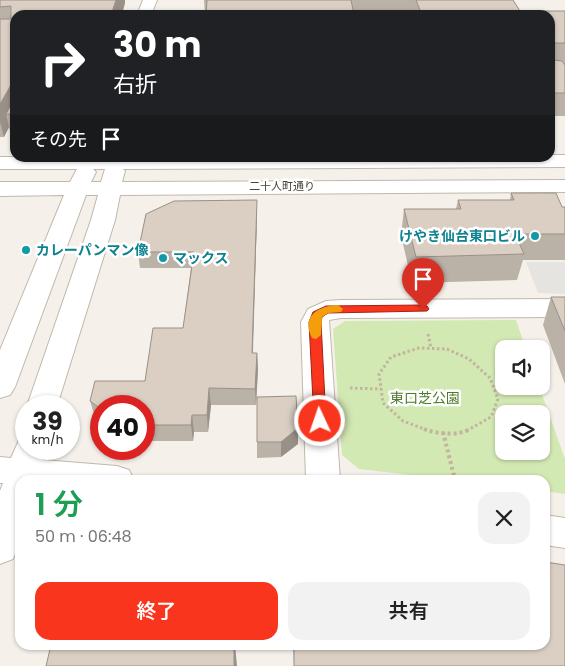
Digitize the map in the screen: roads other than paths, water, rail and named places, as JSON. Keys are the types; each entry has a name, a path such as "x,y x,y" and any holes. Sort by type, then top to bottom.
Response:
{"street":[{"name":"二十人町通り","path":"0,163 30,162"},
{"path":"0,387 64,219 90,162"},
{"path":"46,395 103,220 116,162"},
{"path":"557,186 561,210"},
{"name":"二十人町通り","path":"0,189 557,186"},
{"path":"323,475 315,322 317,315 326,310 340,309 565,308"},
{"path":"18,470 68,475"},
{"path":"0,548 15,483"},
{"path":"550,531 565,533"}],"place":[{"name":"けやき仙台東口ビル","path":"535,236"},
{"name":"カレーパンマン像","path":"26,250"},
{"name":"マックス","path":"163,258"}],"park label":[{"name":"東口芝公園","path":"425,398"}]}
